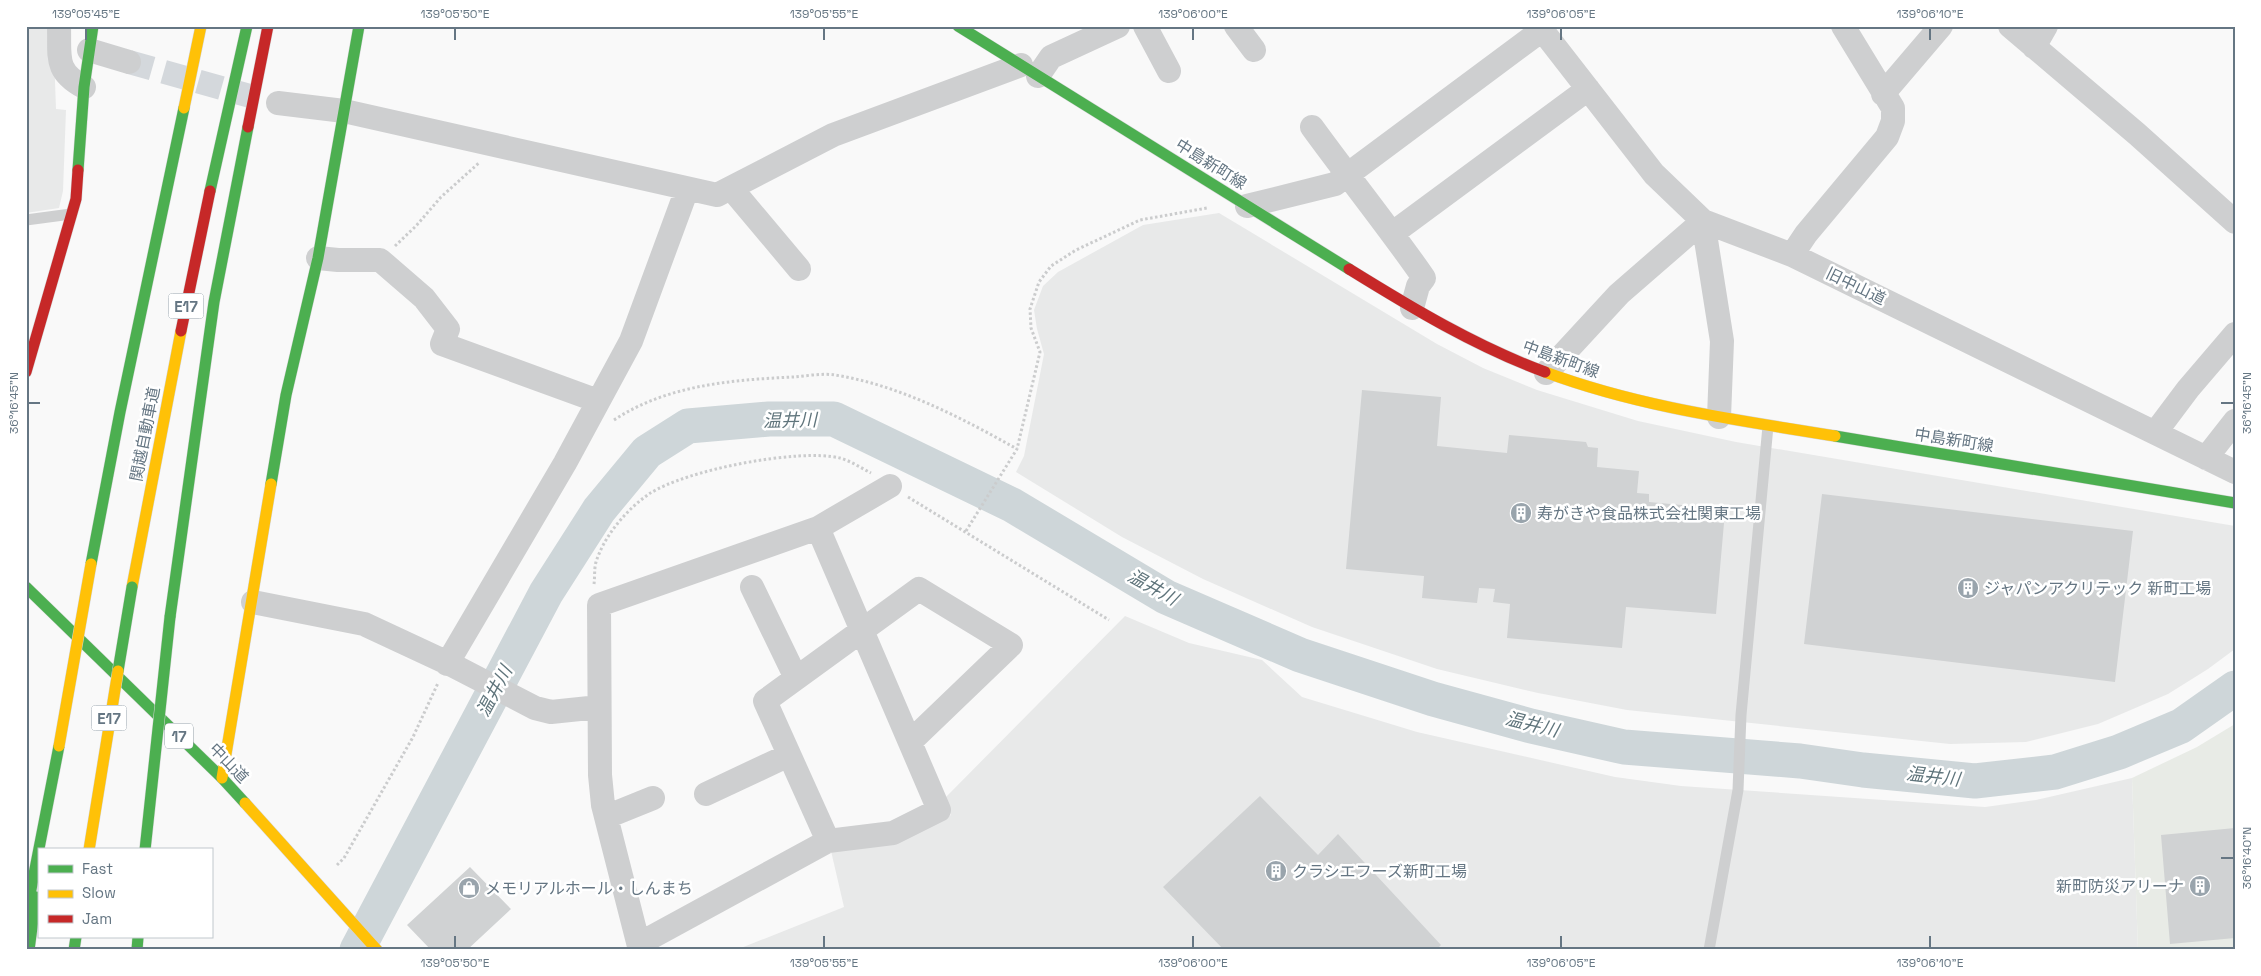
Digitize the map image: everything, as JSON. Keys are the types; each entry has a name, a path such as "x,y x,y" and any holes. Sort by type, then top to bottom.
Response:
{"main road":[{"path":"26,372 76,198 84,87 93,26"},
{"name":"関越自動車道","path":"44,848 59,746 91,564 124,393 201,26"},
{"name":"関越自動車道","path":"88,848 132,588 189,287 247,26"},
{"path":"145,848 170,617 214,302 268,26"},
{"path":"222,778 239,671 253,602 286,395 318,258 358,26"},
{"name":"中島新町線","path":"958,26 1412,308 1488,348 1546,373 1640,401 1719,417 2235,502"},
{"name":"中山道","path":"26,587 222,778 376,948"},
{"path":"39,848 59,746"},
{"path":"26,915 38,854"},
{"path":"29,950 38,888"}],"street":[{"path":"59,26 61,67 68,78 84,87"},
{"path":"278,103 344,111 716,195 833,135 1030,71 1051,57 1118,26"},
{"path":"1145,26 1169,71"},
{"path":"1236,26 1254,50"},
{"path":"1792,255 1806,234 1887,137 1893,121 1893,108 1842,26"},
{"path":"1883,94 1941,26"},
{"path":"2010,26 2137,134 2235,222"},
{"path":"2034,47 2046,26"},
{"path":"1247,206 1335,184 1540,28"},
{"name":"旧中山道","path":"1540,28 1654,174 1703,221 1792,255 2235,472"},
{"path":"89,50 130,62"},
{"path":"1393,233 1588,89"},
{"path":"1312,127 1347,176 1393,233 1424,278 1418,286 1412,308"},
{"path":"731,188 799,269"},
{"path":"449,665 565,464 631,341 687,189"},
{"path":"1546,373 1619,294 1703,221"},
{"path":"1703,221 1722,341 1719,417"},
{"path":"318,258 380,260 424,298 448,329 442,344 598,401"},
{"path":"2155,433 2188,389 2235,334"},
{"path":"2206,458 2235,421"},
{"path":"818,528 939,810 893,833 828,841 639,947 606,817 600,775 599,604 818,528 890,486"},
{"path":"752,587 796,678"},
{"path":"828,841 765,701 919,589 1011,645 910,742"},
{"path":"253,602 364,624 535,708 551,712 600,708"},
{"path":"706,794 789,755"},
{"path":"606,817 653,798"}],"lane":[{"path":"26,220 73,213"},
{"path":"1709,950 1738,790 1741,715 1768,426"}],"path":[{"path":"380,260 416,226 441,196 498,146"},
{"path":"966,531 1017,449 1040,352 1031,328 1030,309 1039,282 1051,266 1076,250 1140,220 1210,208"},
{"path":"611,422 654,399 697,387 726,381 759,378 833,375 862,381 920,401 964,420 1017,449"},
{"path":"337,865 344,858 413,737 449,665"}],"shaded area":[{"path":"26,26 53,26 56,109 66,110 63,191 59,208 26,213"},
{"path":"1219,213 1437,344 1483,368 1537,390 1638,421 1736,442 2235,526 2235,649 2208,669 2168,694 2098,724 2026,742 1950,744 1627,710 1538,693 1437,669 1312,627 1203,579 1122,537 1016,472 1024,456 1044,354 1034,310 1043,286 1058,272 1143,225"},
{"path":"1125,616 1189,643 1262,660 1302,697 1417,732 1615,777 1681,786 1985,807 2036,800 2132,778 2138,950 736,950 844,907 831,851 908,837 951,815 944,799"},
{"path":"2235,724 2235,950 2138,950 2132,778 2197,747"}],"building":[{"name":"寿がきや食品株式会社関東工場","path":"1362,390 1441,397 1437,446 1507,453 1509,435 1586,442 1588,447 1598,448 1597,467 1639,471 1637,493 1649,494 1649,502 1692,506 1691,520 1724,523 1716,614 1626,607 1622,648 1507,638 1510,604 1493,602 1495,589 1479,588 1477,603 1422,598 1424,576 1346,569"},
{"name":"ジャパンアクリテック 新町工場","path":"1822,494 2133,531 2115,682 1804,644"},
{"name":"クラシエフーズ新町工場","path":"1260,796 1318,855 1338,834 1441,945 1436,950 1224,950 1163,887"},
{"name":"新町防災アリーナ","path":"2235,828 2235,938 2170,944 2161,835"},
{"name":"メモリアルホール・しんまち","path":"470,867 511,909 467,950 431,950 407,925"}],"waterway":[{"name":"温井川","path":"357,950 546,593 599,510 647,452 688,426 769,419 834,419 1012,505 1166,597 1300,655 1433,699 1531,726 1624,747 1800,761 1863,770 1975,781 2055,772 2119,752 2181,726 2235,688"}],"tunnel":[{"path":"129,62 250,96"}],"traffic: fast":[{"path":"78,170 84,87 93,26"},
{"path":"210,191 247,26"},
{"path":"271,484 286,395 318,258 359,26"},
{"path":"958,26 1349,269"},
{"path":"91,564 120,412 184,108"},
{"path":"170,617 214,302 248,127"},
{"path":"1835,436 2235,503"},
{"path":"26,587 222,778 245,803"},
{"path":"118,671 132,587"},
{"path":"145,848 170,617"},
{"path":"39,848 59,746"},
{"path":"26,915 38,854"},
{"path":"29,950 36,897"},
{"path":"74,950 76,938"},
{"path":"137,950 138,938"}],"traffic: slow":[{"path":"184,108 201,26"},
{"path":"132,587 181,331"},
{"path":"1545,372 1616,395 1688,411 1835,436"},
{"path":"222,778 271,484"},
{"path":"59,746 91,564"},
{"path":"89,848 118,671"},
{"path":"245,803 377,950"}],"traffic: jam":[{"path":"248,127 268,26"},
{"path":"26,372 76,199 78,170"},
{"path":"181,331 210,191"},
{"path":"1349,269 1420,312 1469,338 1545,372"}],"place":[{"name":"寿がきや食品株式会社関東工場","path":"1521,513"},
{"name":"ジャパンアクリテック 新町工場","path":"1968,588"},
{"name":"クラシエフーズ新町工場","path":"1276,871"},
{"name":"新町防災アリーナ","path":"2200,886"},
{"name":"メモリアルホール・しんまち","path":"469,888"}]}
